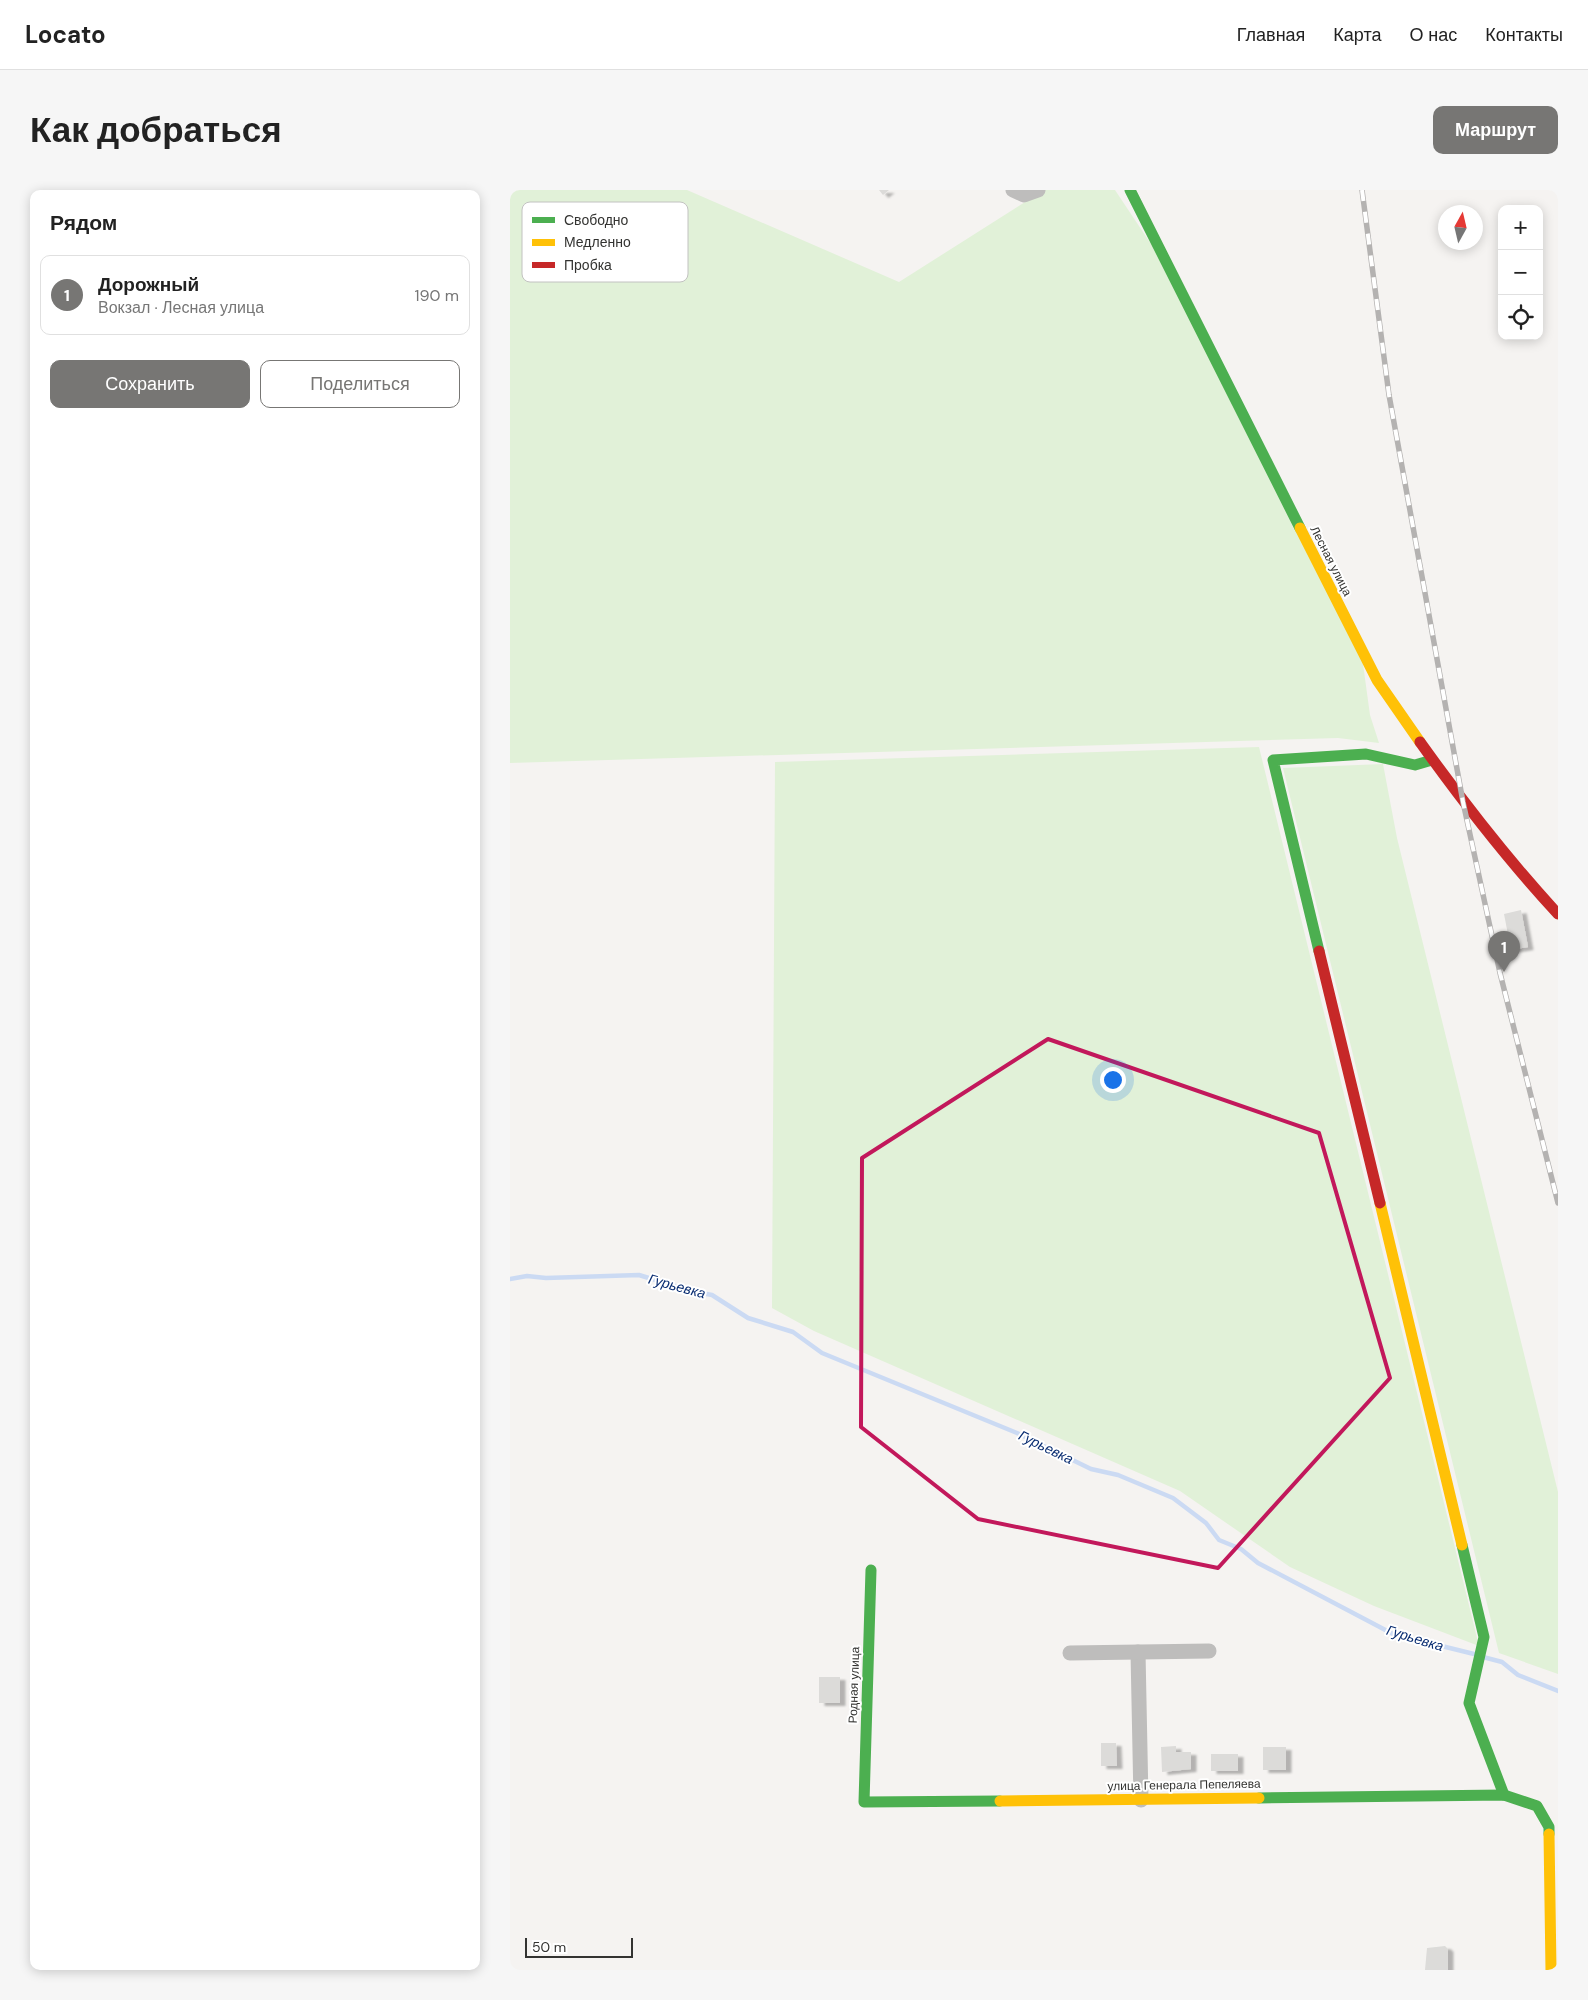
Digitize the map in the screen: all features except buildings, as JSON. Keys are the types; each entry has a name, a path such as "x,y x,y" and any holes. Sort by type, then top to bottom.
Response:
{"street":[{"path":"1013,190 1024,195 1038,190"},
{"name":"Лесная улица","path":"1130,190 1377,680 1432,760 1523,876 1558,914"},
{"path":"1432,760 1416,765 1366,754 1273,760 1484,1636 1472,1678 1469,1703 1504,1795"},
{"name":"Родная улица","path":"864,1802 871,1570"},
{"path":"1070,1653 1209,1651"},
{"path":"1138,1652 1142,1800"},
{"name":"улица Генерала Пепеляева","path":"864,1802 1504,1795 1537,1806 1549,1828 1551,1970"}],"highlighted area":[{"path":"1048,1039 1319,1133 1390,1378 1218,1568 978,1519 861,1427 862,1158"}],"green space":[{"path":"510,190 687,190 899,282 1044,190 1115,190 1179,286 1363,664 1370,715 1379,743 1338,738 510,763"},
{"path":"1259,747 1479,1646 1374,1606 1290,1567 1180,1491 814,1331 772,1308 775,762"},
{"path":"1383,764 1397,838 1558,1492 1558,1674 1499,1653 1283,768"}],"waterway":[{"name":"Гурьевка","path":"510,1279 527,1276 546,1278 639,1275 691,1291 712,1295 748,1318 793,1332 822,1353 1017,1433 1091,1469 1118,1475 1173,1498 1206,1523 1219,1540 1241,1549 1258,1563 1393,1634 1474,1654"},
{"name":"Гурьевка","path":"1483,1657 1502,1662 1518,1675 1558,1691"}],"railway":[{"path":"1362,190 1389,395 1463,802 1500,973 1558,1203"}],"traffic: fast":[{"path":"1130,190 1300,528"},
{"path":"1319,951 1273,760 1366,754 1415,765 1432,760"},
{"path":"1462,1545 1484,1637 1469,1703 1504,1795"},
{"path":"871,1570 864,1802 1000,1801"},
{"path":"1259,1798 1504,1795 1537,1806 1549,1827 1549,1834"}],"traffic: slow":[{"path":"1300,528 1377,680 1420,742"},
{"path":"1380,1203 1462,1545"},
{"path":"1000,1801 1259,1798"},
{"path":"1549,1834 1551,1970"}],"traffic: jam":[{"path":"1420,742 1486,830 1558,914"},
{"path":"1319,951 1380,1203"}],"place":[{"name":"Дорожный","path":"1504,972"}]}
